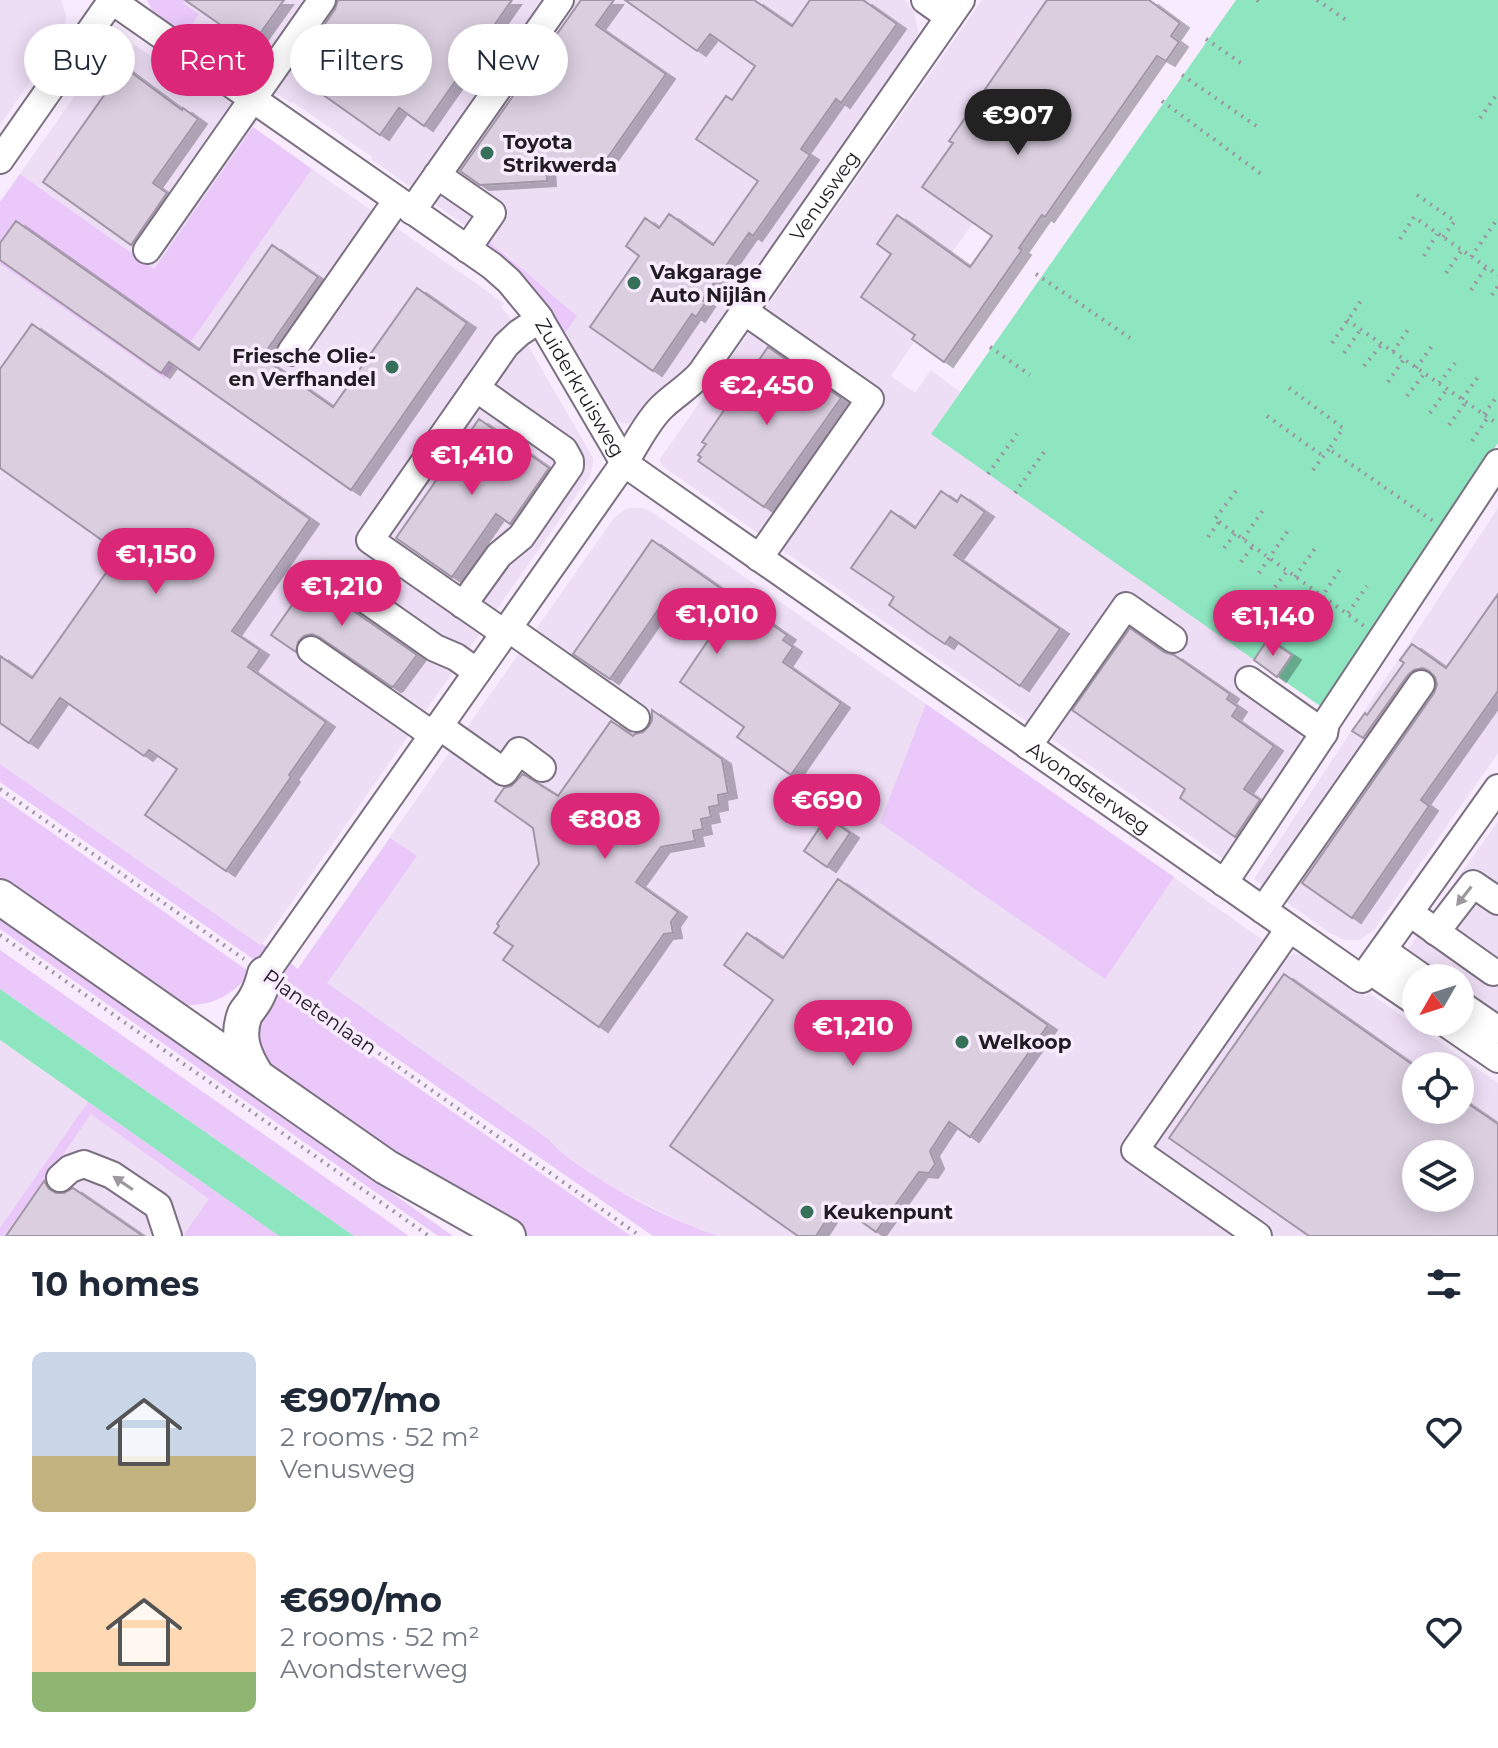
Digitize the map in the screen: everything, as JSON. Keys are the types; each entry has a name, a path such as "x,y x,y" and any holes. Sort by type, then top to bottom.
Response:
{"main road":[{"path":"0,897 386,1167 508,1236"},
{"path":"0,912 464,1236"},
{"path":"179,1021 198,1023 225,1015 265,974"},
{"path":"256,1075 243,1052 242,1027 265,974"}],"street":[{"path":"0,160 111,0"},
{"name":"Zuiderkruisweg","path":"111,0 492,266 509,281 540,319 624,463 265,974"},
{"path":"147,250 322,0"},
{"path":"291,352 405,206 437,175 560,0"},
{"path":"925,0 955,9"},
{"name":"Venusweg","path":"624,463 661,408 691,385 701,373 955,9"},
{"path":"437,175 492,213 467,249"},
{"path":"744,311 870,399 759,558"},
{"path":"540,319 506,345 370,540 636,718"},
{"path":"463,605 499,555 521,537 570,466 564,450 476,388"},
{"name":"Avondsterweg","path":"624,463 1362,979 1376,960"},
{"path":"1224,883 1498,463"},
{"path":"355,592 435,648 456,657 477,672"},
{"path":"1028,746 1126,606 1173,639"},
{"path":"311,650 504,772 519,751 542,768"},
{"path":"1249,680 1324,733"},
{"path":"1263,910 1421,684"},
{"path":"1376,960 1498,788"},
{"path":"1436,932 1473,884 1498,901"},
{"path":"1410,913 1493,972"},
{"path":"1258,1236 1135,1150 1289,929"},
{"path":"1376,960 1402,970"},
{"path":"1376,960 1402,987"},
{"path":"1474,1014 1498,1030"},
{"path":"1464,1036 1498,1059"},
{"path":"60,1178 70,1169 84,1164 112,1175 158,1206 168,1236"}],"path":[{"path":"1257,0 1263,5"},
{"path":"1317,0 1346,20"},
{"path":"1206,39 1241,63"},
{"path":"1182,75 1258,127"},
{"path":"1480,118 1498,93"},
{"path":"1162,101 1261,174"},
{"path":"1417,195 1455,221 1424,256"},
{"path":"1400,239 1414,217 1498,275"},
{"path":"1471,257 1496,221"},
{"path":"1446,273 1462,250"},
{"path":"1471,290 1486,267"},
{"path":"1036,274 1130,338"},
{"path":"1492,295 1498,286"},
{"path":"1332,343 1363,298"},
{"path":"1347,320 1498,424"},
{"path":"1393,352 1409,328"},
{"path":"1344,353 1361,329"},
{"path":"1364,366 1382,344"},
{"path":"1416,368 1432,346"},
{"path":"990,347 1030,375"},
{"path":"1388,382 1404,359"},
{"path":"1439,383 1455,363"},
{"path":"1407,396 1424,374"},
{"path":"1449,425 1478,377"},
{"path":"1289,388 1343,428 1313,470"},
{"path":"1430,413 1447,389"},
{"path":"1472,441 1498,395"},
{"path":"1267,416 1323,456"},
{"path":"988,474 1017,434"},
{"path":"1329,449 1451,534"},
{"path":"1015,493 1044,452"},
{"path":"1236,491 1215,519 1382,639"},
{"path":"1243,539 1263,510"},
{"path":"1208,537 1219,522"},
{"path":"1259,573 1289,529"},
{"path":"1224,548 1235,534"},
{"path":"1241,562 1253,546"},
{"path":"1295,577 1316,547"},
{"path":"1312,612 1342,566"},
{"path":"1275,587 1287,571"},
{"path":"1347,614 1367,586"},
{"name":"Planetenlaan","path":"0,789 640,1236"},
{"path":"0,935 429,1236"}],"shaded area":[{"path":"0,0 61,0 65,24 24,24 24,91 0,125"},
{"path":"147,0 185,0 183,3 199,14 192,24 167,24 154,14"},
{"path":"185,0 905,0 914,11 918,31 915,45 691,367 637,420 622,423 611,417 563,336 576,316 510,257 372,157 293,102 274,92 274,24 193,24 199,14 183,3"},
{"path":"982,0 1132,0 926,289 942,301 891,376 915,393 931,370 960,392 931,434 1254,659 1237,685 1298,728 1301,745 1225,860 661,465 660,459"},
{"path":"1236,0 1498,0 1498,443 1323,708 931,434"},
{"path":"135,46 151,56 151,96 227,96 259,119 154,269 20,174 75,96 135,96"},
{"path":"253,127 312,169 165,379 0,264 0,202 20,174 154,269"},
{"path":"312,169 504,303 501,307 518,328 593,458 593,463 590,476 261,946 0,764 0,264 165,379"},
{"path":"486,240 577,316 563,336 489,250"},
{"path":"642,508 652,512 1287,957 1307,955 1366,997 1369,993 1402,1016 1402,1036 1431,1036 1454,1052 1402,1052 1402,1124 1474,1124 1474,1066 1498,1083 1498,1236 717,1236 613,1188 299,973 303,961 614,518 626,509"},
{"path":"1498,508 1498,753 1373,931 1359,940 1344,940 1254,879"},
{"path":"926,704 1174,877 1105,979 880,823"},
{"path":"0,764 260,945 269,948 259,963 0,782"},
{"path":"0,796 251,973 218,1000 175,1005 0,889"},
{"path":"1498,821 1498,1041 1474,1025 1474,964 1402,964 1402,972 1394,969"},
{"path":"390,838 417,856 327,983 548,1139 563,1154 592,1174 653,1209 717,1236 653,1236 279,977 289,962 298,969"},
{"path":"0,918 453,1236 438,1236 0,929"},
{"path":"0,950 409,1236 354,1236 0,989"},
{"path":"272,986 631,1236 523,1236 274,1077 258,1042 257,1028"},
{"path":"0,989 354,1236 279,1236 0,1040"},
{"path":"0,1040 88,1102 279,1236 0,1236"},
{"path":"88,1102 279,1236 183,1236 209,1199 91,1114 29,1204 4,1236 0,1236 0,1228"}],"building":[{"path":"185,0 284,0 267,24 219,24"},
{"path":"338,0 512,0 495,24 448,24 448,92 424,126 399,108 380,135 325,96 432,96 432,24 325,24"},
{"path":"581,0 614,0 596,25 666,74 606,160 546,164 547,181 480,185 460,171 513,96 568,96 568,24 564,24"},
{"path":"625,0 754,0 792,26 810,0 863,0 897,24 841,103 836,99 801,149 810,155 753,236 749,233 702,300 706,302 696,317 692,314 653,371 590,327 639,256 626,246 645,218 659,228 669,214 713,245 758,181 696,139 726,96 732,100 755,66 710,34 697,51"},
{"path":"1047,0 1149,0 1180,23 1171,36 1179,42 1166,61 1157,56 1045,217 1042,215 1019,248 1022,250 944,362 912,339 915,335 861,297 891,254 877,244 897,215 970,267 992,236 922,187 953,143 949,141"},
{"path":"135,75 151,87 151,96 163,96 198,119 153,183 167,193 131,245 43,182 104,96 135,96"},
{"path":"16,221 199,350 272,245 318,277 262,357 333,407 417,288 467,323 351,490 169,362 161,373 0,260 0,243"},
{"path":"32,324 310,519 232,631 260,650 248,667 326,722 226,871 145,815 177,769 149,750 144,756 60,698 29,743 0,723 0,656 32,678 120,553 0,468 0,369"},
{"path":"768,347 841,398 764,507 698,461 701,457 698,455 706,444 702,442"},
{"path":"479,419 549,468 510,524 496,514 452,577 396,538"},
{"path":"941,491 957,502 961,495 985,512 954,555 1060,629 1020,686 950,637 945,644 930,634 889,605 894,597 851,568 891,511 915,528"},
{"path":"652,540 787,635 783,640 793,647 783,662 841,703 791,775 737,737 744,727 680,682 711,636 663,603 610,679 573,654"},
{"path":"323,561 348,578 339,590 345,605 417,655 394,686 312,634 298,642 296,652 271,635"},
{"path":"1498,594 1498,691 1421,800 1429,806 1352,918 1302,883 1434,693 1437,685 1435,677 1423,668 1414,670 1363,738 1352,731 1404,663 1400,660 1412,644 1446,668"},
{"path":"1130,628 1230,694 1227,699 1238,707 1232,716 1274,746 1244,789 1260,800 1235,837 1180,798 1185,789 1072,710"},
{"path":"1268,639 1292,655 1277,677 1254,660"},
{"path":"652,710 722,759 728,793 718,795 719,805 709,807 711,817 701,819 703,829 693,831 695,841 661,847 636,882 678,912 671,922 673,933 664,934 599,1027 503,960 513,946 494,933 499,926 497,924 539,864 533,828 495,801 504,788 511,786 523,774 558,796 611,721 633,736 649,726"},
{"path":"827,817 850,833 827,867 804,851"},
{"path":"838,879 1048,1025 970,1137 949,1122 930,1151 935,1164 929,1173 919,1172 876,1232 837,1204 816,1236 798,1236 670,1146 773,1000 724,965 747,933 783,958"},
{"path":"1284,974 1402,1057 1402,1124 1474,1124 1474,1108 1498,1124 1498,1236 1309,1236 1169,1138"},
{"path":"44,1181 56,1193 73,1188 143,1236 6,1236"}],"place":[{"name":"Toyota Strikwerda","path":"487,153"},
{"name":"Vakgarage Auto Nijlân","path":"634,283"},
{"name":"Friesche Olie- en Verfhandel","path":"392,367"},
{"name":"Welkoop","path":"962,1042"},
{"name":"Keukenpunt","path":"807,1212"}]}
